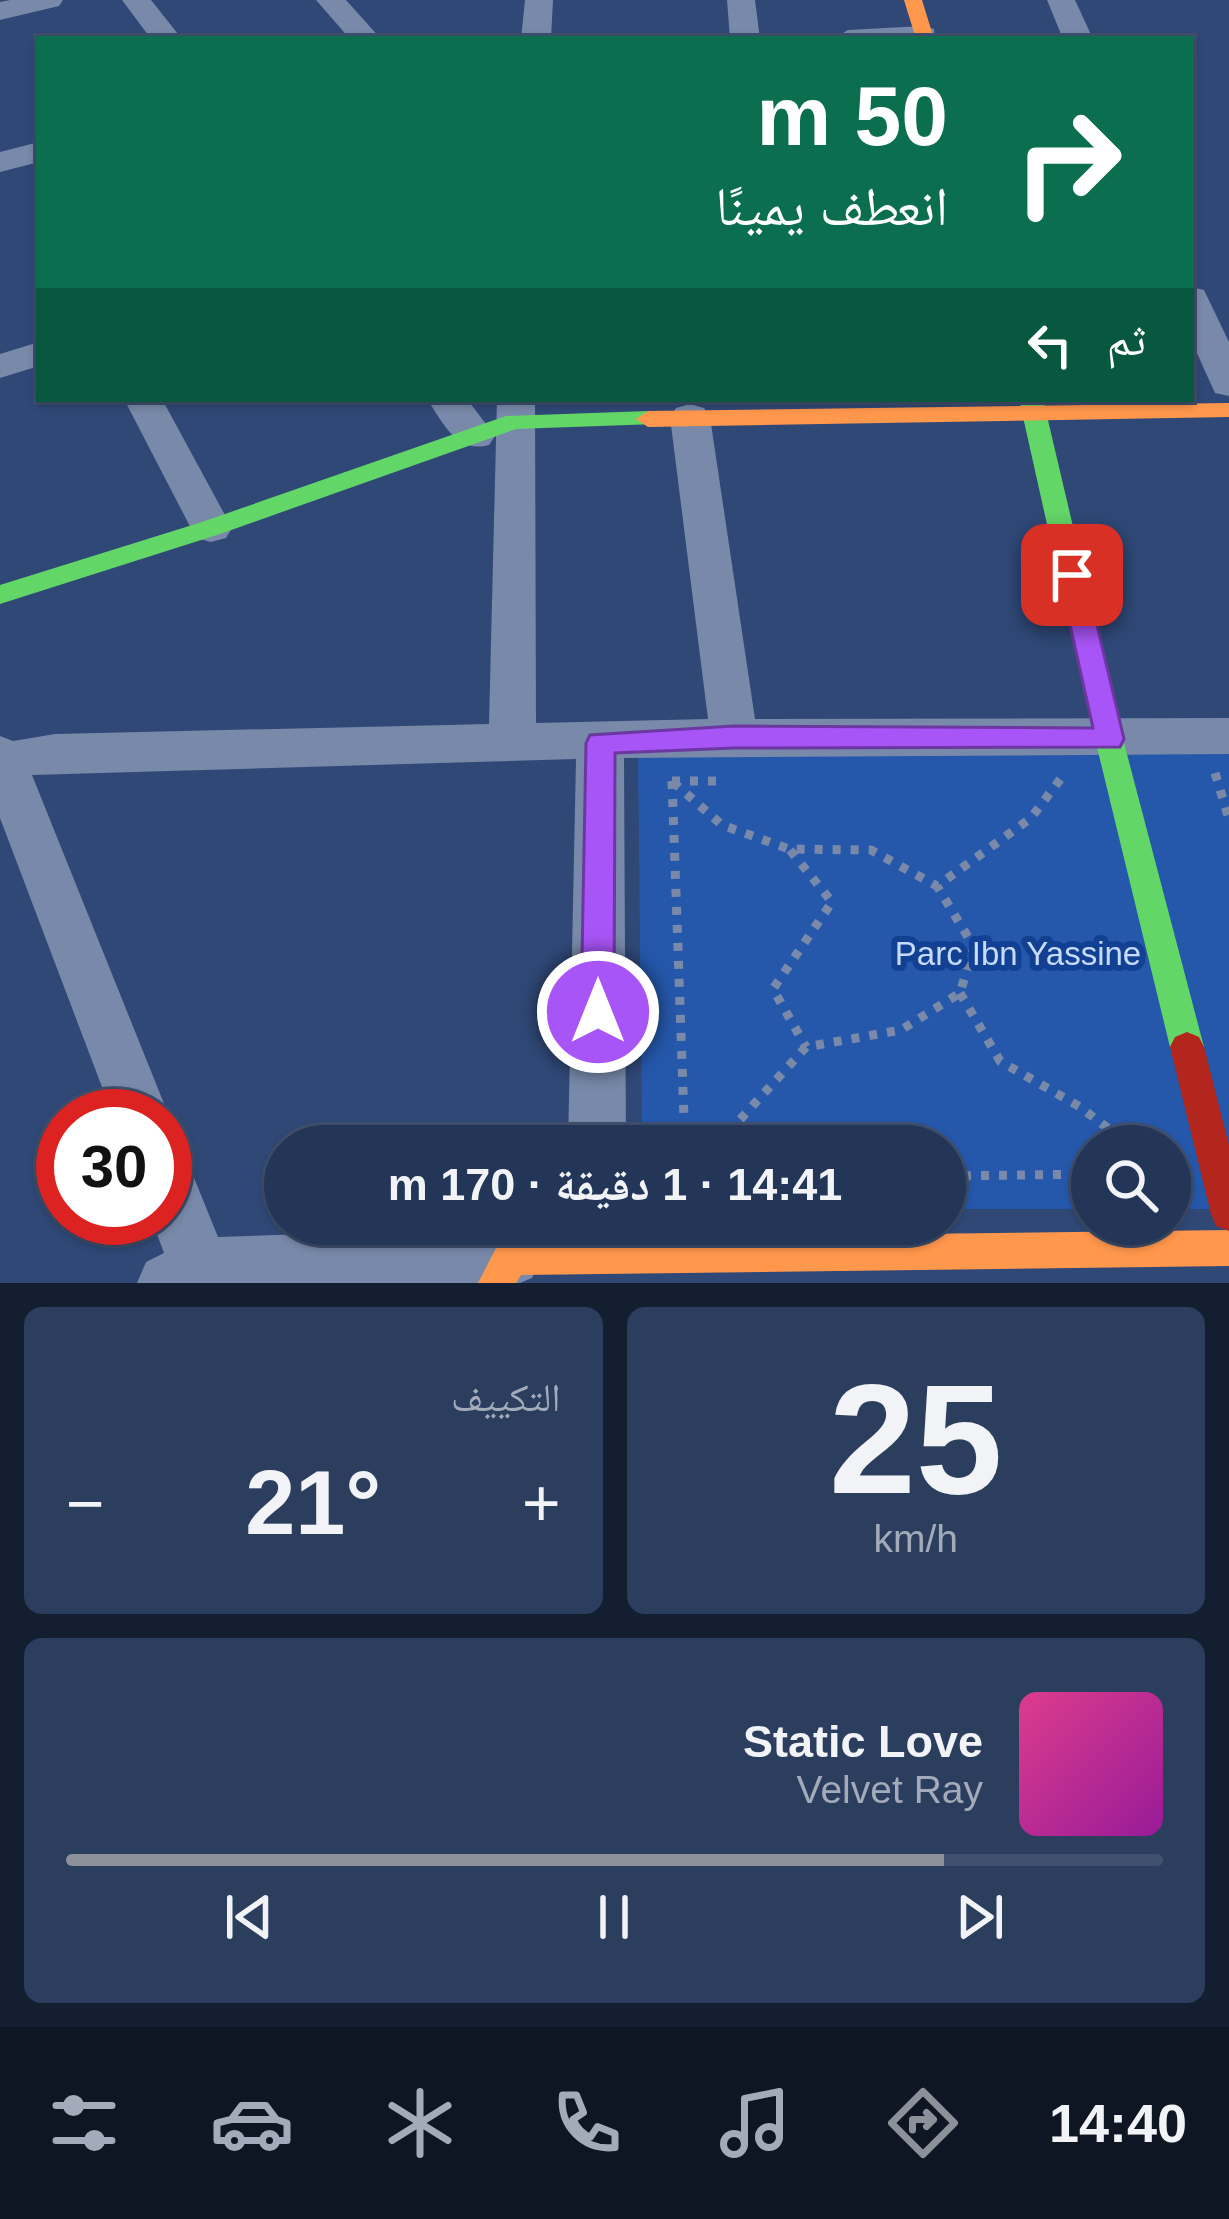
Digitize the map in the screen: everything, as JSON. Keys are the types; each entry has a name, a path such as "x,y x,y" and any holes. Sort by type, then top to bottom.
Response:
{"street":[{"path":"0,11 49,0"},
{"path":"136,0 164,36"},
{"path":"330,0 363,36"},
{"path":"536,36 539,0"},
{"path":"741,0 745,36"},
{"path":"914,0 924,36"},
{"path":"1060,0 1077,36"},
{"path":"0,162 36,153"},
{"path":"1194,305 1229,384"},
{"path":"0,366 36,355"},
{"path":"145,402 211,528"},
{"path":"454,402 502,419"},
{"path":"0,595 211,528 502,419 691,417 791,407 1033,405 1229,410"},
{"path":"1033,405 1109,739 1229,1214"},
{"path":"691,417 737,759"},
{"path":"502,419 512,742"},
{"path":"130,1089 1,758 512,742 600,743 737,759 1229,736"},
{"path":"597,1125 600,743"},
{"path":"182,1245 191,1278 503,1270 580,1245"},
{"path":"628,1245 774,1268 1229,1248"}],"path":[{"path":"672,781 737,759"},
{"path":"1229,782 1215,773 1229,819"},
{"path":"1039,778 1062,778"},
{"path":"1062,778 1068,800"},
{"path":"937,886 1031,818 1062,778"},
{"path":"672,781 722,825 789,849 871,850 937,886 974,947 960,992 901,1030 806,1047 735,1125"},
{"path":"672,781 684,1125"},
{"path":"789,849 832,902 773,988 806,1047"},
{"path":"960,992 1000,1061 1104,1125"},
{"path":"966,1176 1071,1174"}],"green space":[{"name":"Parc Ibn Yassine","path":"1229,746 1229,1209 1191,1209 1191,1125 1071,1125 1071,1209 966,1209 966,1125 642,1125 638,747"}],"traffic: fast":[{"path":"1032,402 1109,739 1187,1047"},
{"path":"0,595 211,528 514,421 648,419"}],"traffic: slow":[{"path":"913,0 924,36"},
{"path":"648,419 1229,410"},
{"path":"496,1283 511,1257 1229,1248"}],"traffic: jam":[{"path":"1187,1047 1229,1214"}],"route":[{"path":"598,1012 600,743 734,737 1109,739 1072,575"}]}
